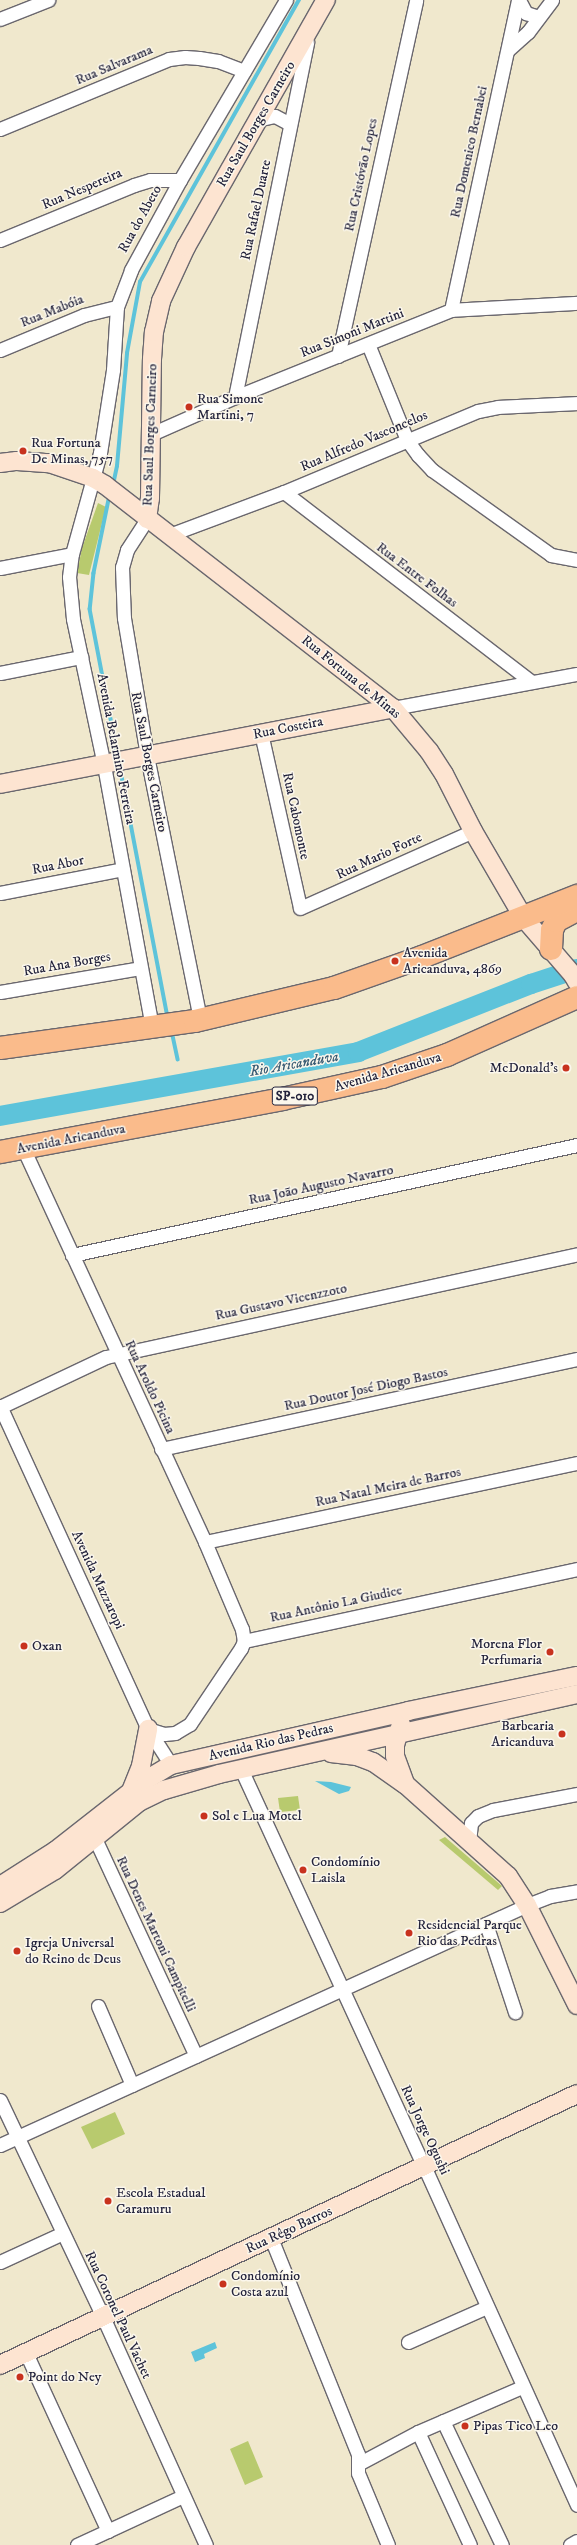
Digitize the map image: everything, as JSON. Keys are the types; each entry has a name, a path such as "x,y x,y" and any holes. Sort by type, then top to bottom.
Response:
{"highway":[{"path":"0,1048 198,1020 334,988 577,896"},
{"path":"544,941 552,930 556,921 577,910"},
{"name":"Avenida Aricanduva","path":"0,1152 282,1099 382,1077 447,1055 577,997"}],"street":[{"path":"0,19 21,5 48,0"},
{"name":"Rua do Abeto","path":"99,481 100,453 113,370 117,307 140,251 286,0"},
{"name":"Rua Saul Borges Carneiro","path":"198,1020 142,757 124,618 122,574 127,550 147,519 150,498 149,435 154,332 161,301 186,247 326,0"},
{"name":"Rua Cristóvão Lopes","path":"338,356 416,0"},
{"path":"518,0 526,14 538,17"},
{"name":"Rua Domenico Bernabei","path":"451,310 518,0"},
{"path":"508,50 521,39 552,0"},
{"name":"Rua Rafael Duarte","path":"235,397 309,30"},
{"name":"Rua Salvarama","path":"0,129 169,59 199,58 218,61 244,71"},
{"path":"258,120 275,116 290,124"},
{"name":"Rua Nespereira","path":"0,240 134,185 150,180 180,180"},
{"name":"Rua Simoni Martini","path":"149,435 235,397 451,310 577,302"},
{"name":"Rua Mabóia","path":"0,350 84,315 117,307"},
{"path":"368,344 407,440 432,470 551,555 577,560"},
{"name":"Rua Alfredo Vasconcelos","path":"169,535 284,492 478,411 498,407 577,404"},
{"name":"Rua Fortuna de Minas","path":"0,463 17,460 49,463 99,481 393,708 428,751 444,774 473,831 523,917 575,978"},
{"name":"Avenida Belarmino Ferreira","path":"99,481 72,554 69,577 71,600 81,657 110,764 123,869 140,968 155,1027"},
{"name":"Rua Entre Folhas","path":"284,492 532,682"},
{"path":"0,568 72,554"},
{"path":"0,673 81,657"},
{"name":"Rua Costeira","path":"0,784 110,764 261,733 577,674"},
{"name":"Rua Cabomonte","path":"261,733 299,906"},
{"name":"Rua Mario Forte","path":"299,906 305,908 473,831"},
{"name":"Rua Abor","path":"0,893 123,869"},
{"name":"Rua Ana Borges","path":"0,992 140,968"},
{"name":"Rua João Augusto Navarro","path":"72,1255 577,1145"},
{"name":"Rua Aroldo Picina","path":"23,1148 160,1449 205,1542 242,1629 244,1641"},
{"name":"Rua Gustavo Vicenzzoto","path":"0,1407 106,1357 117,1354 577,1254"},
{"name":"Rua Doutor José Diogo Bastos","path":"160,1449 577,1359"},
{"name":"Avenida Mazzaropi","path":"0,1407 148,1729 171,1766"},
{"name":"Rua Natal Meira de Barros","path":"205,1542 577,1463"},
{"name":"Rua Antônio La Giudice","path":"244,1641 577,1569"},
{"path":"131,1791 141,1766 148,1729 164,1734 175,1733 190,1724 244,1641"},
{"name":"Avenida Rio das Pedras","path":"0,1903 49,1874 131,1791 171,1766 408,1711 577,1676"},
{"name":"Avenida Rio das Pedras","path":"0,1886 55,1851 91,1832 139,1802 159,1792 192,1781 398,1733 577,1694"},
{"path":"405,1784 395,1756 398,1733 408,1711"},
{"path":"316,1752 356,1756 373,1762 405,1784 508,1876 527,1905 577,2005"},
{"path":"171,1766 176,1772 192,1781"},
{"name":"Rua Jorge Ogushi","path":"241,1769 424,2166 522,2387 577,2505"},
{"path":"469,1842 471,1823 478,1816 493,1810 577,1794"},
{"name":"Rua Denes Martoni Campitelli","path":"91,1832 196,2056"},
{"path":"0,2145 527,1905 550,1896 577,1891"},
{"path":"486,1924 514,2012"},
{"path":"98,2006 132,2085"},
{"name":"Rua Rêgo Barros","path":"0,2365 577,2094"},
{"name":"Rua Coronel Paul Vachet","path":"0,2100 103,2317 206,2545"},
{"path":"0,2262 63,2233"},
{"path":"271,2238 358,2454 358,2473 388,2545"},
{"path":"408,2342 487,2307"},
{"path":"26,2353 108,2531"},
{"path":"358,2464 418,2432 522,2387"},
{"path":"443,2421 502,2545"},
{"path":"418,2432 470,2545"},
{"path":"77,2545 183,2496"},
{"path":"570,2545 577,2541"}],"green space":[{"path":"98,503 106,507 89,575 77,573 82,548"},
{"path":"298,1796 300,1810 280,1812 278,1798"},
{"path":"445,1837 502,1886 498,1890 439,1840"},
{"path":"115,2112 125,2134 92,2149 81,2127"},
{"path":"248,2441 263,2477 245,2485 230,2449"}],"water":[{"path":"315,1781 331,1782 351,1787 349,1791 339,1794"},
{"path":"215,2342 217,2348 204,2354 205,2358 195,2362 191,2352"}],"waterway":[{"path":"113,485 117,466 127,353 140,282 299,0"},
{"path":"110,495 94,573 90,609 118,756"},
{"path":"120,766 168,1018"},
{"name":"Rio Aricanduva","path":"0,1116 358,1052 531,984 577,969"},
{"path":"172,1031 178,1059"}],"place":[{"name":"Rua Simone Martini, 7","path":"189,407"},
{"name":"Rua Fortuna De Minas, 757","path":"23,451"},
{"name":"Avenida Aricanduva, 4869","path":"395,961"},
{"name":"McDonald's","path":"566,1068"},
{"name":"Oxan","path":"24,1646"},
{"name":"Morena Flor Perfumaria","path":"550,1652"},
{"name":"Barbearia Aricanduva","path":"562,1734"},
{"name":"Sol e Lua Motel","path":"204,1816"},
{"name":"Condomínio Laisla","path":"303,1870"},
{"name":"Residencial Parque Rio das Pedras","path":"409,1933"},
{"name":"Igreja Universal do Reino de Deus","path":"17,1951"},
{"name":"Escola Estadual Caramuru","path":"108,2201"},
{"name":"Condomínio Costa azul","path":"223,2284"},
{"name":"Point do Ney","path":"20,2377"},
{"name":"Pipas Tico Leo","path":"465,2426"}]}
